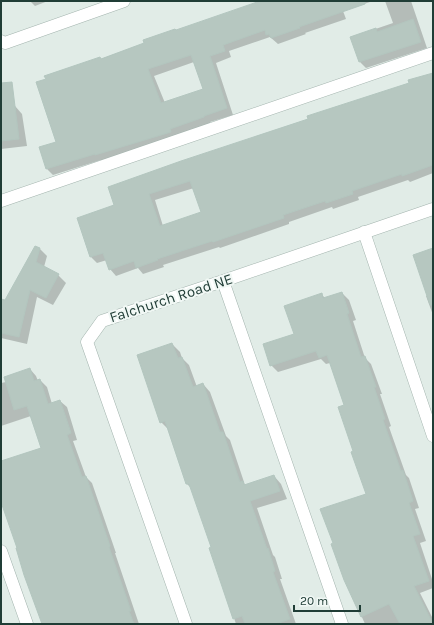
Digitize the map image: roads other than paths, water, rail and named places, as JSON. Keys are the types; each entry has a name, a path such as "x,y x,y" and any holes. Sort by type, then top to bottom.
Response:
{"street":[{"path":"1,41 5,42 124,1"},
{"path":"1,201 433,53"},
{"name":"Falchurch Road NE","path":"186,624 87,342 102,321 433,209"},
{"path":"364,232 433,436"},
{"path":"223,281 342,624"},
{"path":"1,551 27,624"}]}
